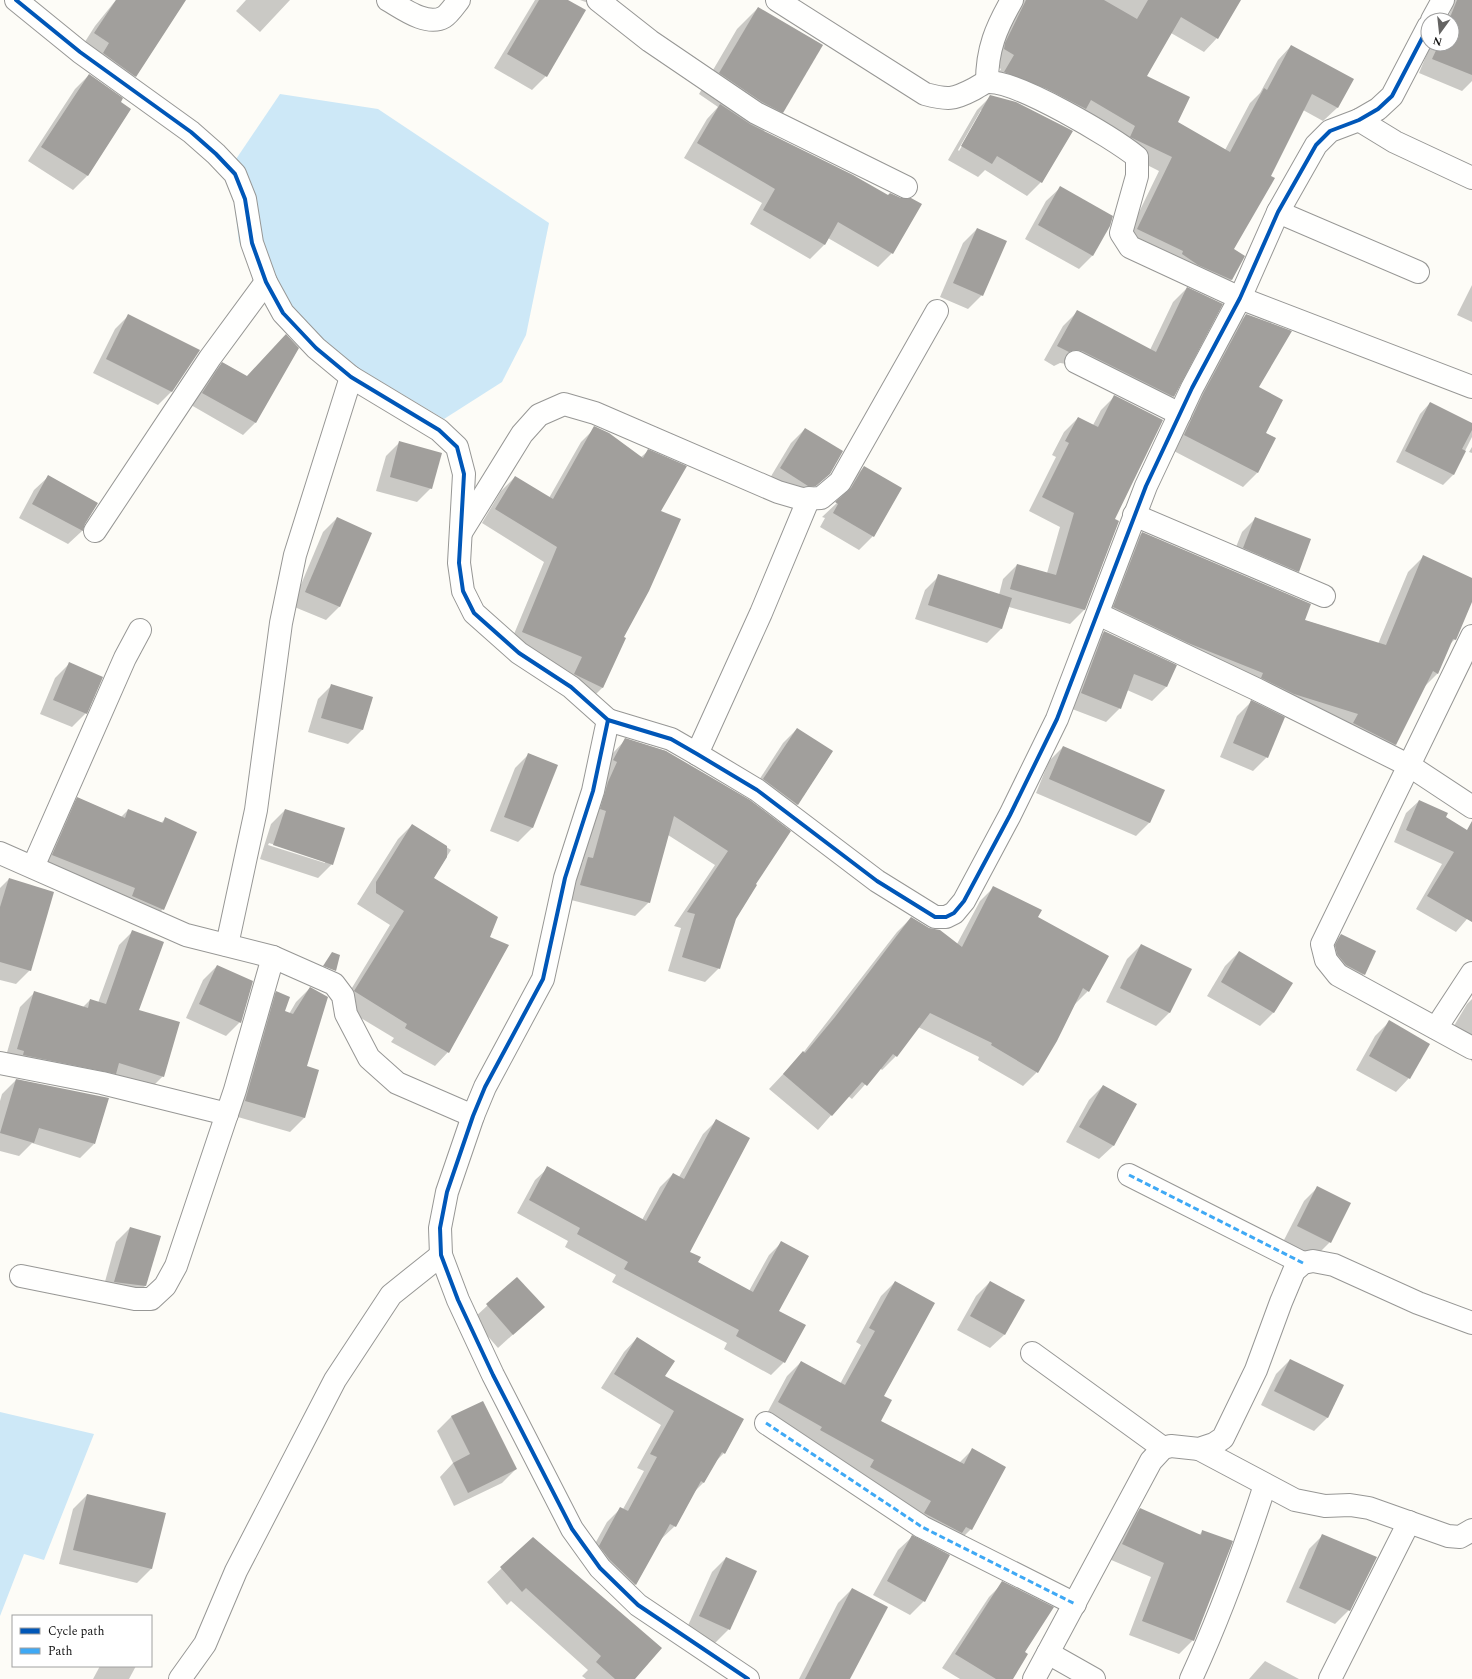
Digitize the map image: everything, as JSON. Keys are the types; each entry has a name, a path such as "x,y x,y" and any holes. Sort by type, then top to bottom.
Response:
{"street":[{"path":"16,0 80,52 190,132 216,154 235,174 245,199 252,243 266,282 283,313 316,348 351,377 439,430 457,447 464,474 459,563 463,592 474,613 519,653 572,686 608,720 672,739 757,790 877,881 935,917 946,917 954,913 964,901 1010,816 1057,719 1098,614 1134,515 1180,414 1240,298 1278,212 1316,145 1330,131 1359,120 1378,109 1392,96 1420,42"},
{"path":"388,0 419,16 434,20 445,17 459,0"},
{"path":"598,0 650,41 756,113 906,187"},
{"path":"777,0 925,94 947,100 967,93 987,82 1012,86 1039,99 1122,145 1137,157 1137,176 1121,233 1130,247 1240,298 1472,387"},
{"path":"987,82 987,63 990,45 1000,21 1012,0"},
{"path":"1436,12 1443,0"},
{"path":"1359,120 1395,142 1472,178"},
{"path":"1278,212 1418,272"},
{"path":"95,531 210,358 266,282"},
{"path":"461,532 522,434 539,415 564,404 595,413 778,492 802,499 821,498 840,482 937,311"},
{"path":"1076,362 1180,414"},
{"path":"227,945 256,810 281,623 295,555 351,377"},
{"path":"697,754 761,614 809,498"},
{"path":"1134,515 1324,596"},
{"path":"1098,614 1256,689 1410,766 1472,807"},
{"path":"33,867 125,658 140,630"},
{"path":"1472,636 1322,944 1326,960 1338,976 1472,1048"},
{"path":"608,720 593,791 565,878 543,979 485,1087 473,1116 447,1192 440,1228 441,1255 458,1300 493,1375 572,1529 586,1549 600,1568 638,1605 748,1679"},
{"path":"0,853 186,935 273,958 334,984 343,996 346,1014 369,1058 397,1083 473,1116"},
{"path":"21,1276 135,1299 151,1299 165,1286 176,1266 227,1114 273,958"},
{"path":"1436,1028 1472,973"},
{"path":"0,1063 102,1083 227,1114"},
{"path":"1129,1175 1303,1263"},
{"path":"180,1679 205,1644 236,1572 335,1380 391,1295 441,1255"},
{"path":"1199,1449 1214,1444 1223,1438 1256,1370 1294,1271 1303,1263 1313,1261 1334,1265 1418,1304 1471,1320"},
{"path":"1032,1353 1163,1448"},
{"path":"766,1423 922,1527 1075,1604"},
{"path":"1034,1679 1151,1461 1163,1448 1171,1446 1199,1449 1265,1485 1302,1502 1325,1506 1350,1505 1369,1508 1448,1536 1460,1537 1472,1530"},
{"path":"1191,1679 1213,1632 1234,1580 1265,1485"},
{"path":"1330,1679 1409,1522"},
{"path":"1048,1653 1094,1679"}],"water":[{"path":"280,94 378,109 549,223 526,335 502,382 444,419 286,325 239,242 230,168"},
{"path":"0,1412 94,1434 44,1560 24,1554 0,1616"}],"building":[{"path":"116,0 186,0 136,77 103,53 109,43 94,33"},
{"path":"539,0 568,0 586,10 547,77 507,54"},
{"path":"1026,0 1104,0 1137,19 1148,0 1241,0 1218,39 1181,17 1147,76 1190,97 1178,122 1230,152 1264,88 1267,90 1291,45 1354,79 1338,108 1312,94 1271,176 1275,178 1234,249 1245,256 1232,280 1198,265 1182,254 1183,251 1137,229 1172,157 1130,137 1135,126 1091,100 1086,109 1047,89 1004,72 1014,55 1004,49 1005,43"},
{"path":"1457,0 1472,0 1472,75 1432,59 1435,52 1460,52 1460,12 1452,12"},
{"path":"758,7 823,45 783,113 762,102 719,73"},
{"path":"89,74 123,98 121,102 131,109 88,176 41,147"},
{"path":"990,95 1016,102 1073,131 1042,183 997,156 992,164 961,146"},
{"path":"720,104 750,124 853,175 888,195 890,193 901,198 911,198 922,204 893,254 838,222 825,245 763,210 775,189 697,143"},
{"path":"1060,186 1113,216 1110,226 1093,256 1038,225"},
{"path":"977,228 1007,241 983,296 953,283"},
{"path":"1187,287 1223,304 1174,397 1082,351 1075,350 1069,352 1057,346 1077,310 1156,352"},
{"path":"128,314 200,350 172,392 106,359"},
{"path":"1246,314 1292,331 1259,387 1283,400 1266,433 1276,438 1258,473 1184,435 1203,394"},
{"path":"286,334 299,348 256,423 202,393 222,362 247,376"},
{"path":"1114,395 1163,420 1115,519 1119,521 1085,610 1010,589 1017,564 1056,575 1074,513 1042,497 1069,443 1065,441 1078,417 1098,427"},
{"path":"1430,402 1472,423 1472,430 1462,449 1466,451 1454,475 1405,451"},
{"path":"594,426 609,433 643,458 648,449 687,466 661,511 681,519 649,591 624,637 626,638 603,688 574,674 582,657 522,632 557,547 495,509 515,476 553,499"},
{"path":"805,428 843,451 830,474 816,486 808,486 780,468"},
{"path":"399,441 442,453 432,489 390,477"},
{"path":"864,466 902,488 874,537 833,513 838,504 835,502 851,488"},
{"path":"48,475 98,503 85,524 83,531 32,504"},
{"path":"337,517 372,533 340,607 305,592"},
{"path":"1255,517 1311,539 1299,572 1243,548"},
{"path":"1142,532 1311,604 1305,620 1386,645 1423,555 1472,578 1472,602 1456,640 1453,639 1438,674 1433,671 1396,745 1353,723 1358,714 1294,694 1261,678 1263,673 1188,643 1113,607"},
{"path":"938,574 1012,598 1002,629 928,605"},
{"path":"1104,631 1177,665 1167,687 1134,674 1121,709 1081,693"},
{"path":"69,662 103,677 87,714 53,700"},
{"path":"331,684 373,697 363,730 321,718"},
{"path":"1251,700 1285,717 1268,758 1233,743"},
{"path":"797,728 833,751 798,805 763,779"},
{"path":"625,738 666,751 750,800 791,831 756,884 757,885 736,919 720,969 682,957 695,914 687,912 728,851 674,816 650,903 580,885 588,857 593,858 606,811 600,809 608,782 617,762 613,760"},
{"path":"1063,746 1165,790 1150,823 1049,779"},
{"path":"528,753 558,765 533,828 504,817"},
{"path":"77,797 125,818 128,809 163,823 165,817 197,832 164,910 132,896 135,888 52,855"},
{"path":"1419,800 1448,813 1446,817 1467,830 1472,821 1472,922 1427,896 1454,852 1406,830"},
{"path":"285,809 345,828 333,865 273,845"},
{"path":"412,824 447,846 447,857 434,878 498,917 490,937 509,945 449,1053 405,1028 407,1024 354,991 404,911 376,893 376,882"},
{"path":"9,878 54,892 31,971 0,962 0,907"},
{"path":"993,886 1042,910 1038,917 1109,956 1089,992 1083,988 1057,1041 1038,1073 991,1045 992,1043 930,1013 897,1057 893,1054 867,1086 862,1082 832,1116 783,1074 803,1051 805,1053 835,1017 911,917 929,928 940,930 962,947"},
{"path":"132,930 164,942 139,1010 180,1022 164,1077 119,1063 116,1074 23,1055 24,1051 17,1049 34,991 88,1008 90,999 106,1004"},
{"path":"1341,934 1376,951 1365,975 1346,965 1337,954 1335,945"},
{"path":"1141,944 1192,969 1170,1013 1120,988"},
{"path":"1239,951 1293,983 1274,1013 1221,982"},
{"path":"332,952 340,955 336,971 323,966"},
{"path":"217,965 253,981 241,1023 199,1004"},
{"path":"310,987 328,997 307,1066 319,1070 305,1118 245,1101 276,991 290,997 285,1011 293,1014"},
{"path":"1389,1020 1430,1044 1410,1079 1369,1056"},
{"path":"16,1079 109,1098 95,1144 39,1128 34,1143 0,1133"},
{"path":"1103,1085 1137,1104 1114,1146 1079,1127"},
{"path":"716,1119 750,1138 690,1252 701,1257 698,1262 753,1292 781,1241 809,1256 779,1311 806,1325 785,1363 736,1336 739,1330 624,1269 628,1262 577,1234 580,1228 529,1200 547,1166 646,1221 673,1173 684,1179"},
{"path":"1317,1186 1351,1203 1331,1243 1297,1226"},
{"path":"130,1227 161,1236 146,1286 114,1282"},
{"path":"517,1277 545,1307 513,1335 486,1304"},
{"path":"895,1281 935,1303 884,1396 892,1400 881,1421 964,1464 972,1448 1006,1467 972,1530 966,1527 962,1533 924,1513 931,1501 870,1467 874,1460 820,1430 822,1427 778,1402 801,1361 845,1385 875,1331 869,1328"},
{"path":"990,1281 1025,1300 1005,1335 970,1316"},
{"path":"637,1337 675,1361 665,1376 744,1419 725,1454 722,1452 704,1483 701,1481 676,1527 670,1524 636,1585 610,1560 599,1546 620,1507 628,1511 657,1457 650,1454 674,1411 614,1374"},
{"path":"1290,1359 1344,1385 1328,1418 1274,1391"},
{"path":"483,1401 517,1469 468,1493 453,1463 470,1454 451,1416"},
{"path":"87,1494 166,1513 152,1569 73,1550"},
{"path":"1140,1508 1201,1535 1202,1530 1233,1541 1194,1641 1142,1621 1164,1563 1122,1544"},
{"path":"1322,1534 1377,1557 1350,1611 1299,1588"},
{"path":"912,1535 950,1555 925,1602 887,1581"},
{"path":"533,1537 662,1648 635,1679 615,1679 596,1662 601,1656 526,1588 522,1592 500,1567"},
{"path":"726,1557 757,1571 730,1630 699,1616"},
{"path":"1002,1581 1054,1607 1025,1652 1028,1654 1013,1679 996,1679 955,1654"},
{"path":"852,1588 888,1607 850,1679 805,1679"}],"marked path":[{"path":"1129,1175 1303,1263"},
{"path":"766,1423 922,1527 1075,1604"}],"cycle path":[{"path":"16,0 80,52 191,132 216,154 235,174 245,199 252,243 266,282 283,313 316,348 351,377 439,430 457,447 464,474 459,563 463,591 474,613 519,653 571,687 608,720 593,791 565,878 543,979 485,1087 473,1116 447,1192 440,1228 441,1255 458,1300 493,1375 572,1529 600,1568 638,1605 748,1679"},
{"path":"608,720 671,739 757,790 877,881 935,917 946,917 954,913 964,901 1010,815 1057,719 1146,486 1192,388 1240,298 1278,212 1316,145 1330,131 1359,120 1378,109 1392,96 1420,42"}]}
